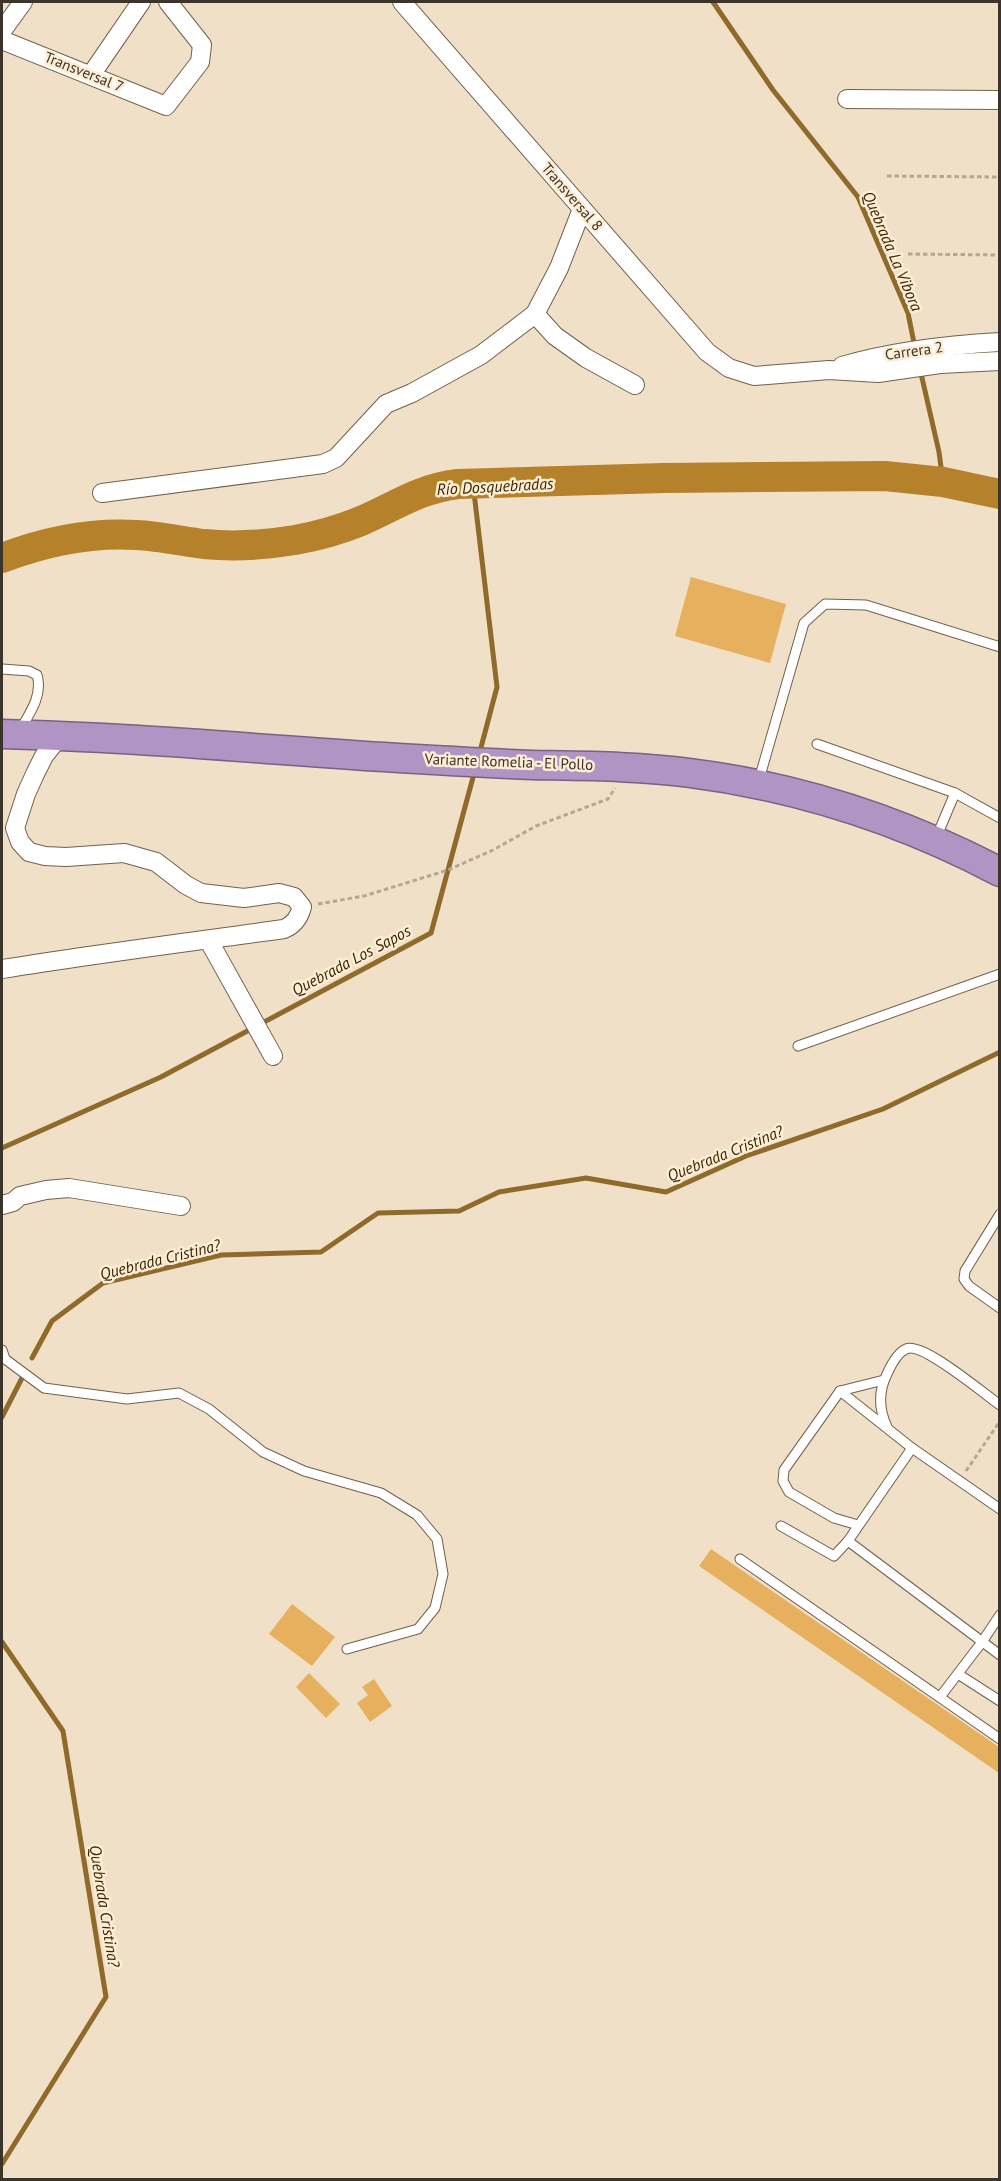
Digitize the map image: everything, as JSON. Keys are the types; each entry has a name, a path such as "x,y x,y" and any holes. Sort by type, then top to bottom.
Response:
{"highway":[{"name":"Variante Romelia - El Pollo","path":"10,734 503,764 621,766 690,773 758,784 830,802 901,826 999,873"}],"street":[{"path":"2,31 23,2"},
{"path":"91,75 141,2"},
{"name":"Transversal 7","path":"2,40 166,106 201,62 202,45 168,2"},
{"name":"Transversal 8","path":"402,2 707,352 729,368 754,376"},
{"path":"847,99 999,100"},
{"path":"102,493 323,464 336,458 386,404 412,393 481,355 535,315 559,268 582,209"},
{"path":"535,315 555,336 586,358 634,385"},
{"path":"998,362 999,342"},
{"name":"Carrera 2","path":"754,376 829,370 872,357 907,360 999,342"},
{"name":"Carrera 2","path":"939,355 998,362"},
{"path":"2,969 120,950 284,929 292,926 300,916 302,907 294,897 279,893 244,898 201,893 186,885 156,862 124,853 66,857 45,856 30,852 20,842 15,828 35,774 44,756 58,737"},
{"path":"209,940 273,1056"},
{"path":"2,1205 13,1202 20,1196 69,1188 181,1206"}],"lane":[{"path":"758,784 804,623 825,604 866,605 999,647"},
{"path":"2,669 29,671 37,675 40,686 33,708 10,734"},
{"path":"817,744 955,793 999,818"},
{"path":"935,841 955,793"},
{"path":"798,1047 999,974"},
{"path":"999,1215 965,1271 964,1280 999,1308"},
{"path":"887,1427 880,1405 884,1380 897,1356 905,1349 913,1347 936,1358 999,1405"},
{"path":"2,1350 5,1359 44,1388 127,1399 179,1393 209,1409 263,1452 304,1471 381,1493 417,1515 437,1539 443,1574 435,1608 418,1629 347,1649"},
{"path":"858,1525 834,1518 789,1492 783,1481 784,1470 840,1391 884,1380"},
{"path":"840,1391 912,1448 999,1509"},
{"path":"782,1526 834,1556 848,1541 912,1448"},
{"path":"848,1541 999,1655"},
{"path":"740,1559 999,1739"},
{"path":"940,1697 982,1642 999,1615"},
{"path":"958,1674 999,1701"}],"path":[{"path":"887,176 999,177"},
{"path":"908,254 999,255"},
{"path":"302,907 364,896 448,870 536,826 608,799 615,791 621,766"},
{"path":"960,1480 999,1421"}],"building":[{"path":"691,577 786,604 770,663 675,636"},
{"path":"711,1549 999,1747 999,1773 699,1566"},
{"path":"292,1604 335,1637 312,1666 269,1634"},
{"path":"309,1673 340,1704 326,1718 296,1687"},
{"path":"374,1679 392,1706 370,1722 357,1703 368,1695 362,1687"}],"waterway":[{"name":"Quebrada La Vibora","path":"713,2 773,90 858,197 908,313 915,348"},
{"name":"Quebrada La Vibora","path":"920,369 939,452 943,482"},
{"name":"Río Dosquebradas","path":"2,558 67,539 101,535 144,536 227,545 295,540 344,527 419,494 458,484 664,478 885,476 943,482 1000,494"},
{"name":"Quebrada Los Sapos","path":"473,484 497,687 479,755"},
{"name":"Quebrada Los Sapos","path":"2,1148 161,1077 431,933 475,770"},
{"name":"Quebrada Cristina?","path":"32,1358 52,1321 103,1283 221,1255 321,1252 378,1213 459,1211 499,1192 586,1178 666,1192 746,1156 883,1109 1000,1052"},
{"name":"Quebrada Cristina?","path":"2,1417 22,1378"},
{"name":"Quebrada Cristina?","path":"2,1642 63,1731 106,1997 2,2164"}]}
